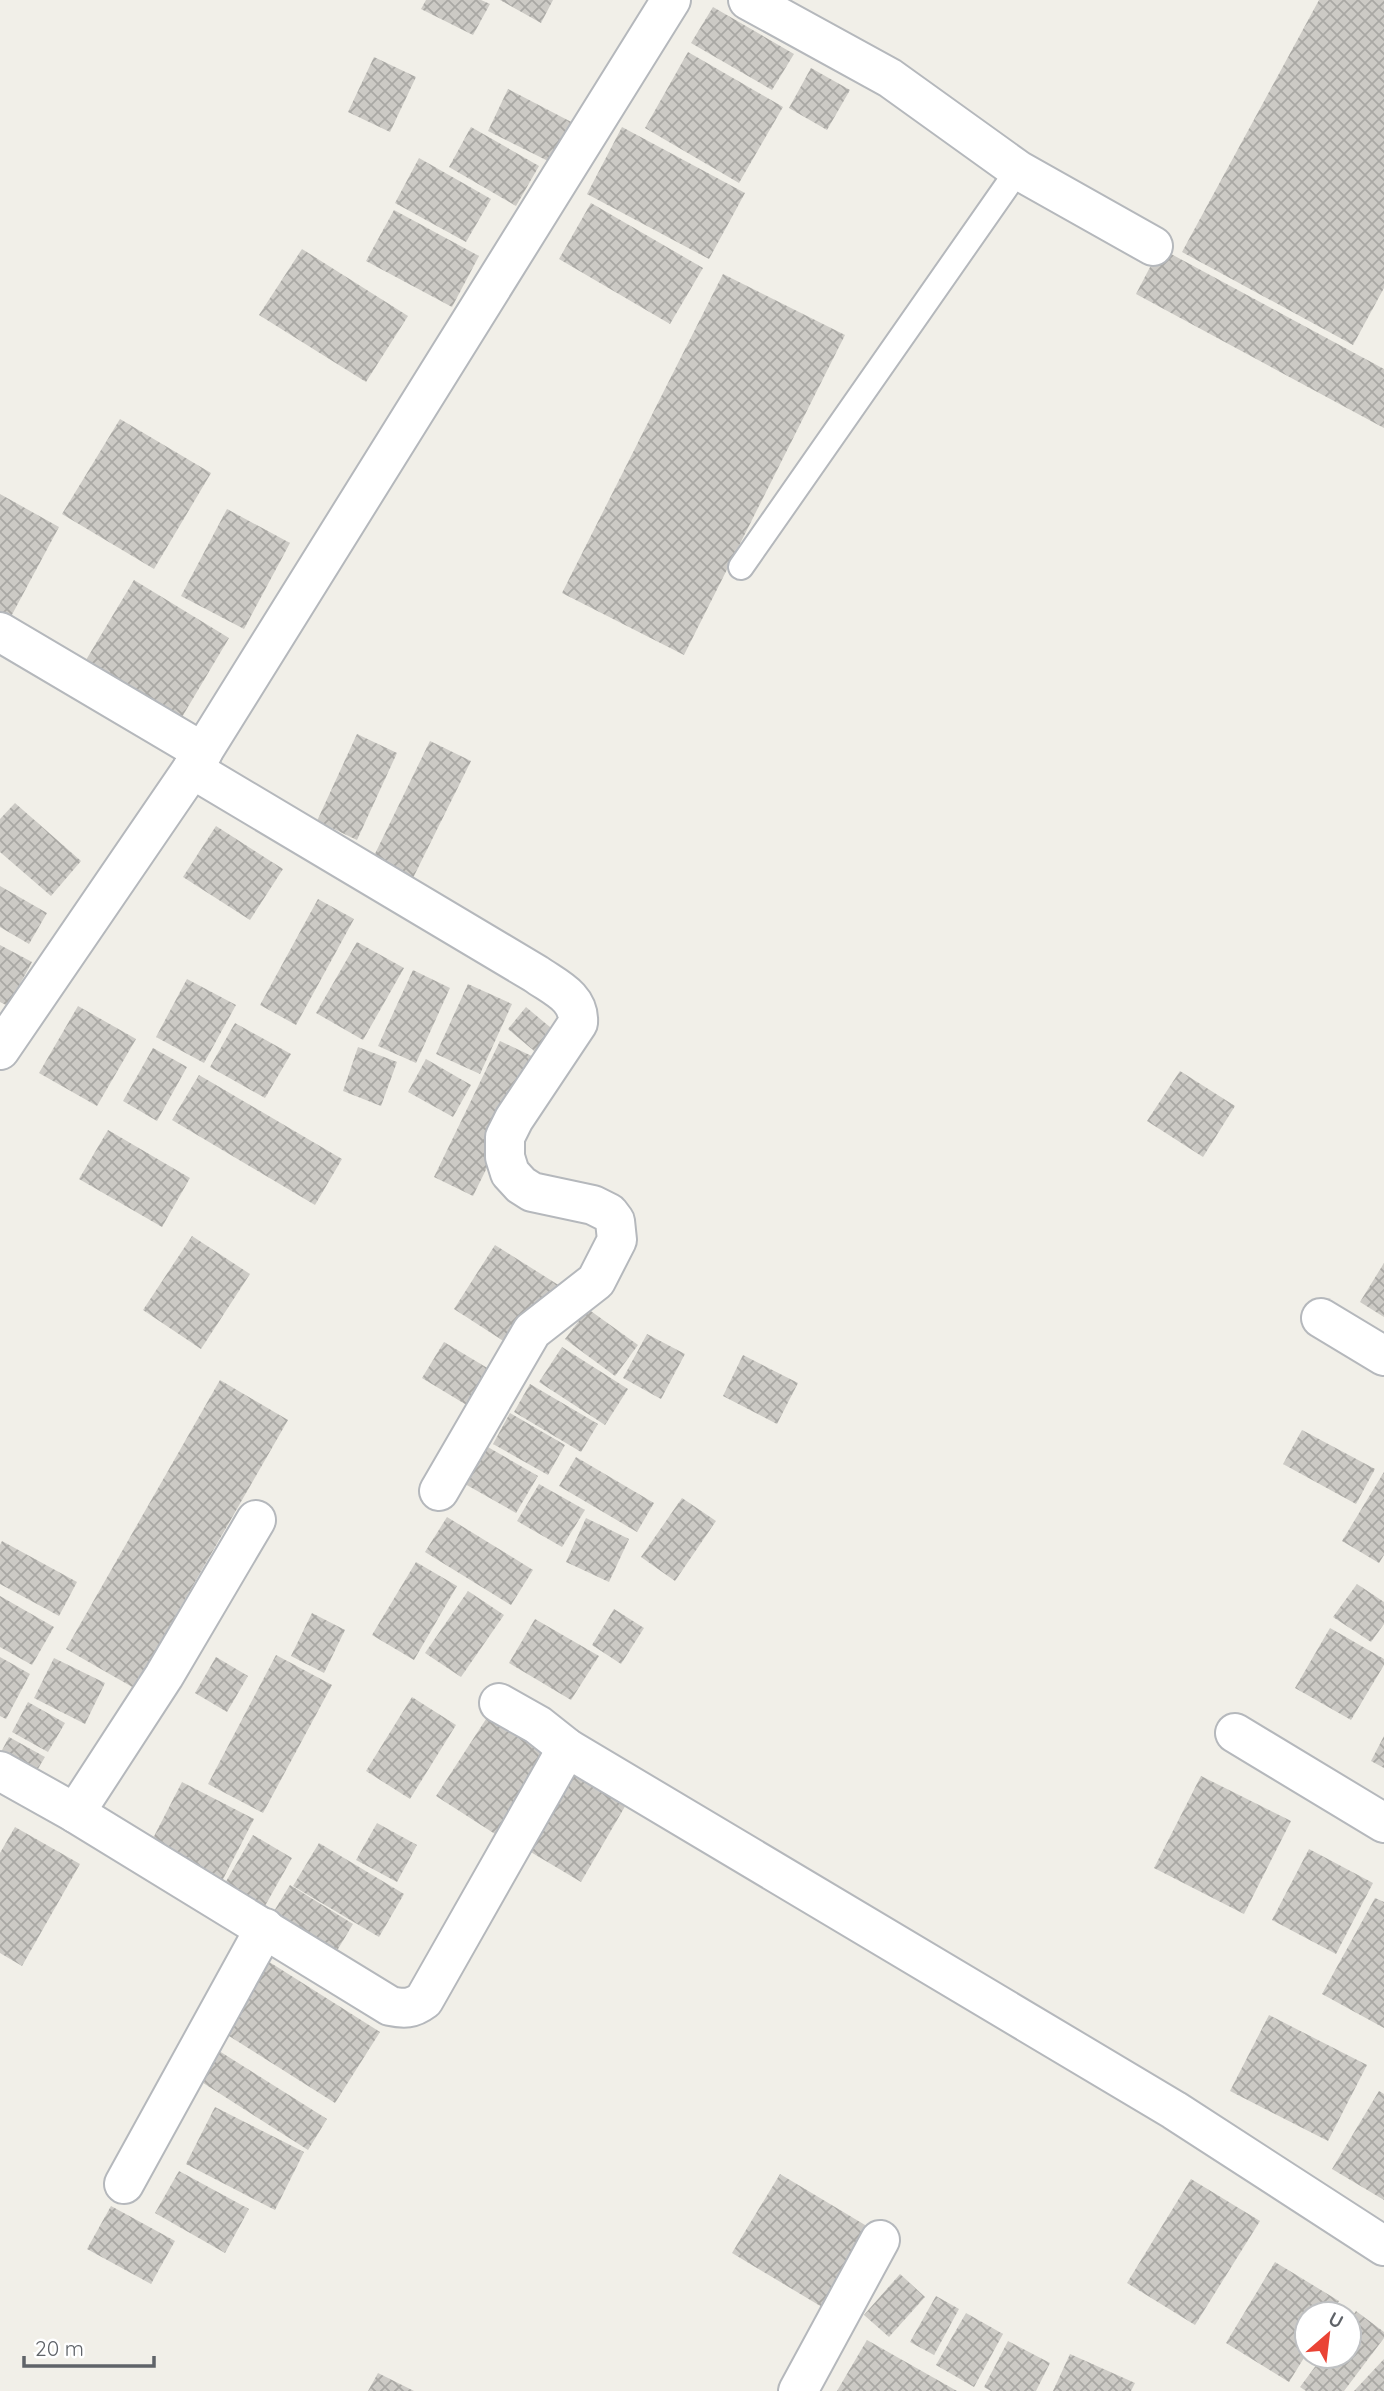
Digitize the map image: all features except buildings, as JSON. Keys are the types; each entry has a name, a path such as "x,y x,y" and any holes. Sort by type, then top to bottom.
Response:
{"street":[{"path":"5,1032 197,760 671,0"},
{"path":"748,0 890,78 1018,170 1153,246"},
{"path":"0,632 536,974 568,996 577,1010 578,1023 514,1119 505,1137 505,1157 510,1174 533,1192 593,1205 609,1213 615,1221 617,1240 596,1281 531,1331 439,1491"},
{"path":"1321,1318 1384,1356"},
{"path":"75,1813 164,1676 256,1520"},
{"path":"499,1703 538,1725 566,1748 1174,2110 1384,2246"},
{"path":"1236,1733 1384,1823"},
{"path":"0,1771 75,1813 390,2006 407,2009 416,2007 424,2000 566,1748"},
{"path":"124,2184 265,1928"},
{"path":"798,2391 880,2240"}],"lane":[{"path":"741,567 1018,170"}]}
